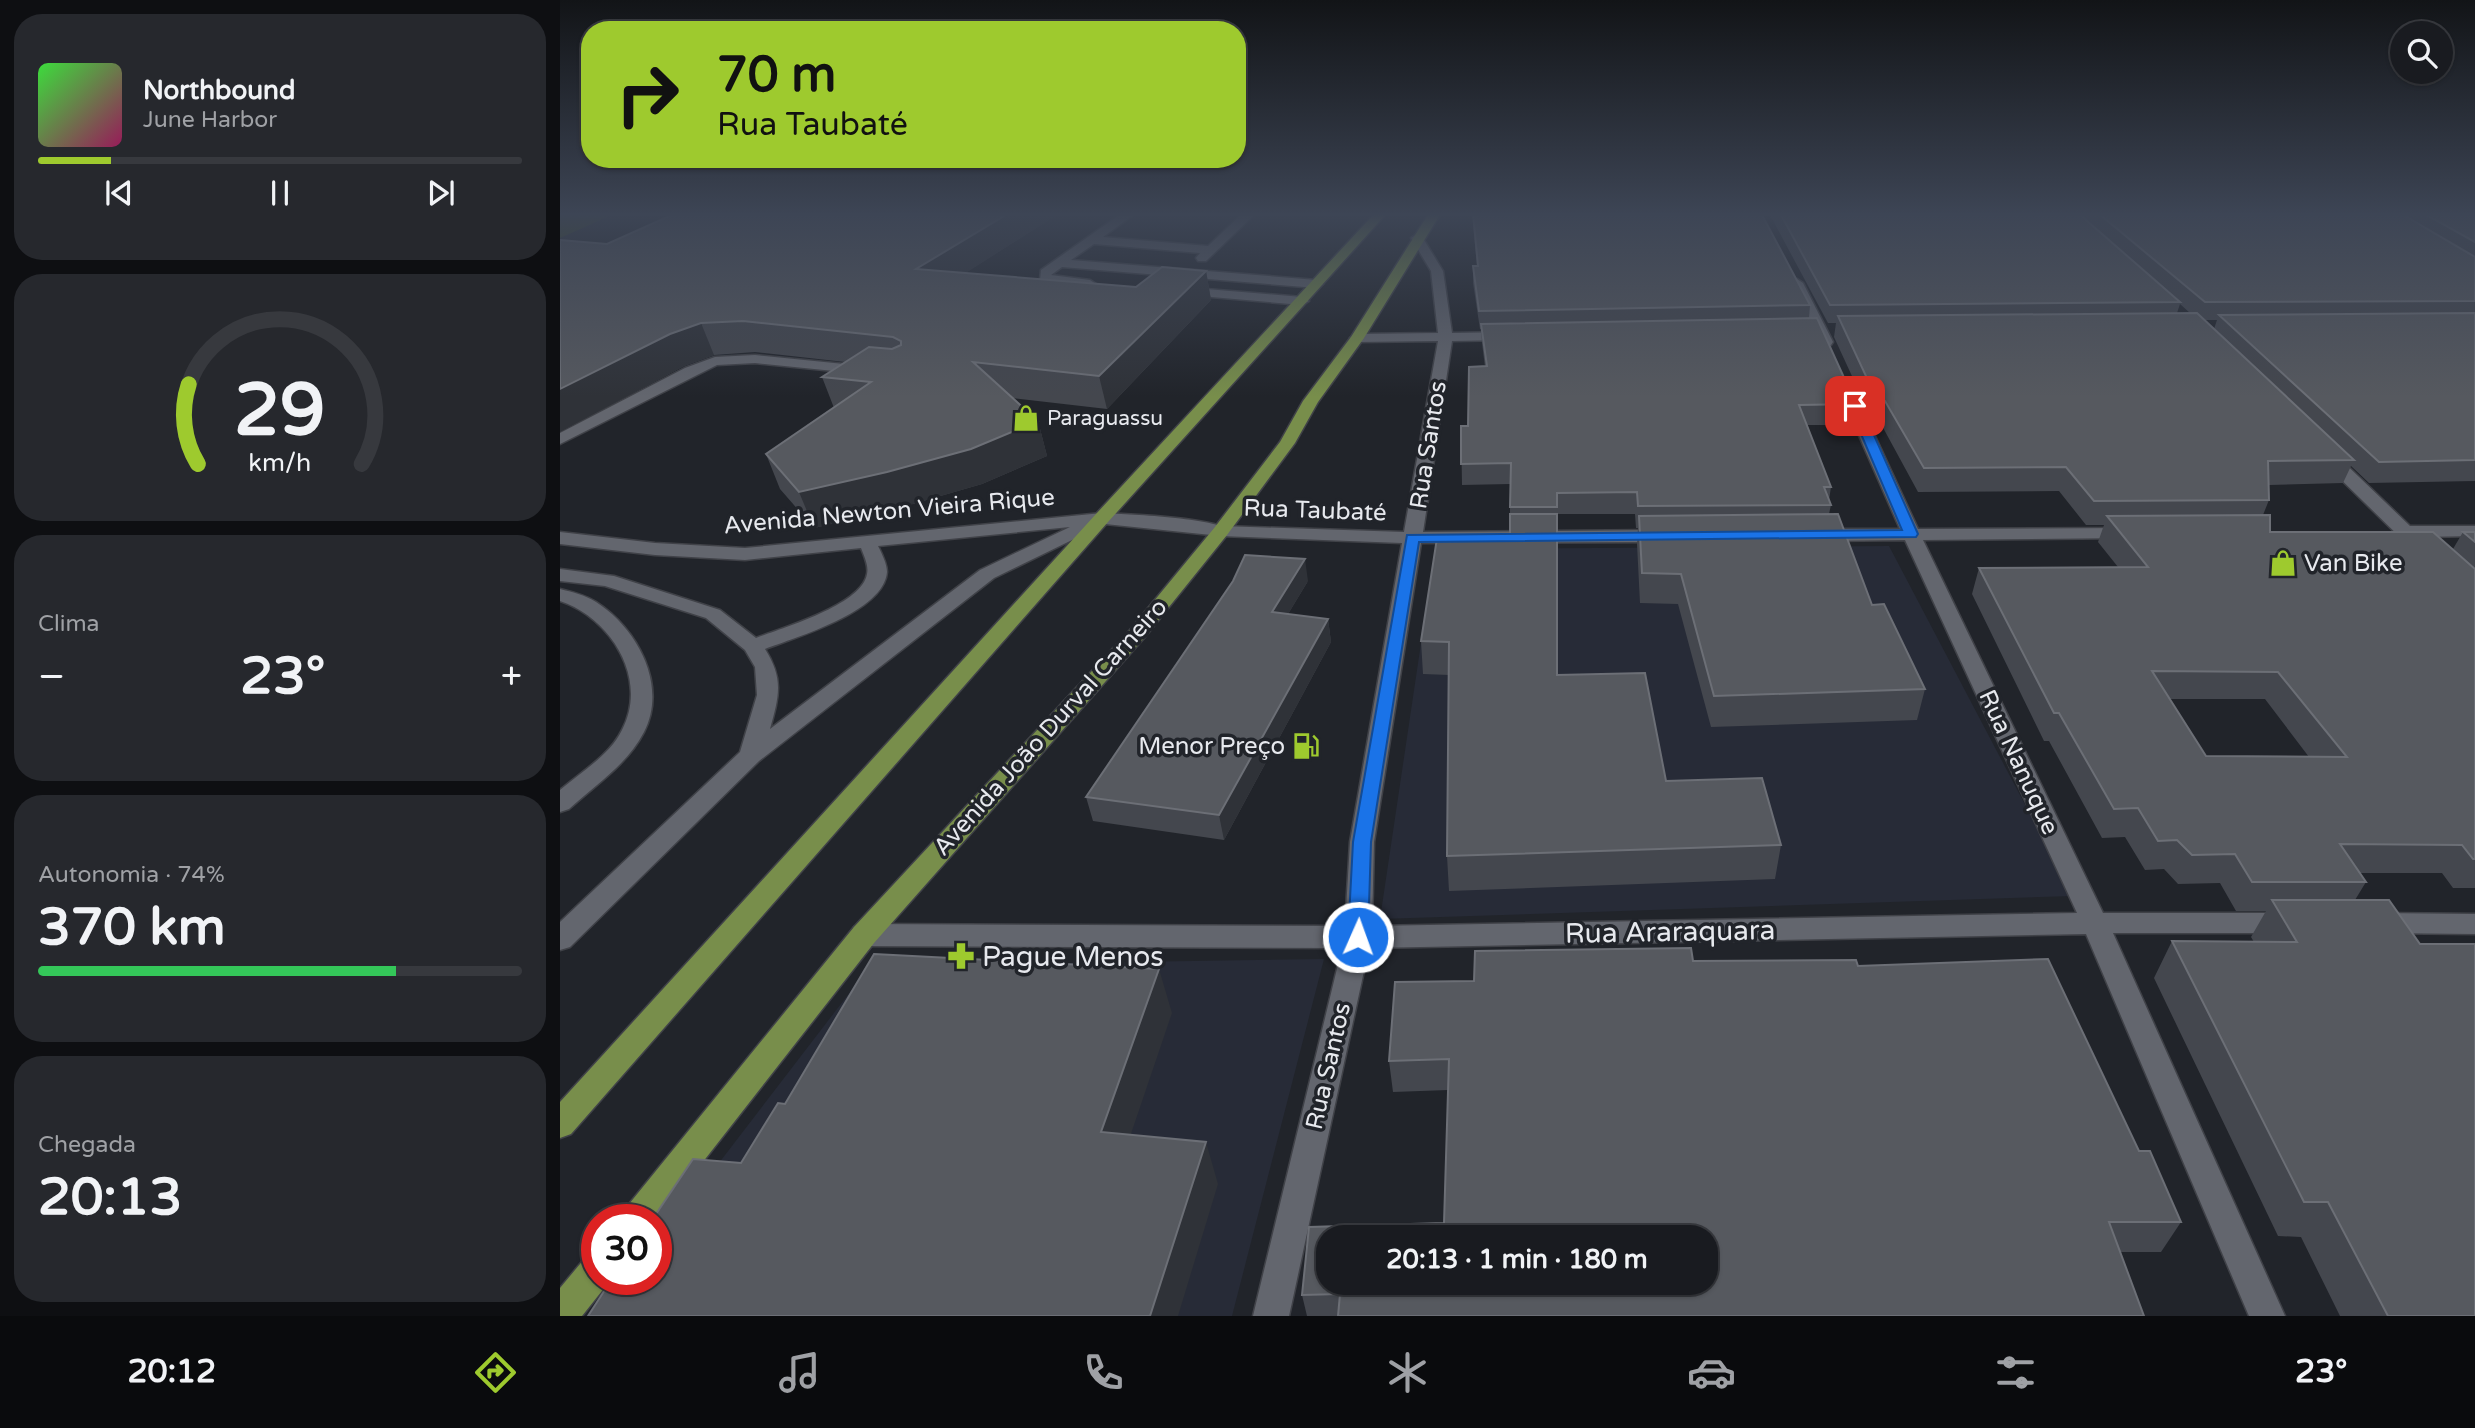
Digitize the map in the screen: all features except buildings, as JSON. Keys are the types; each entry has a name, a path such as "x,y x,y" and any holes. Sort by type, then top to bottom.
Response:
{"main road":[{"path":"560,1124 1102,518 1326,274"},
{"name":"Avenida João Durval Carneiro","path":"650,1204 864,935 1137,634 1221,531 1287,443 1311,401 1357,338 1395,274"},
{"path":"560,1316 581,1290"}],"street":[{"path":"1045,274 1045,277 1107,285"},
{"path":"1202,274 1317,284"},
{"name":"Rua Santos","path":"1271,1316 1358,937 1362,842 1446,337 1437,274"},
{"name":"Rua Nanuque","path":"1792,274 1821,330 1911,534 2095,923 2267,1316"},
{"path":"1163,290 1302,301"},
{"path":"1357,338 1529,336"},
{"path":"560,439 690,371 715,361 755,359 876,372"},
{"path":"2319,448 2426,550"},
{"path":"560,939 751,755 987,574 1102,518"},
{"name":"Avenida Newton Vieira Rique","path":"560,538 655,549 745,554 1102,518 1221,531"},
{"name":"Rua Taubaté","path":"1221,531 1412,538 1689,536"},
{"path":"2378,532 2475,531"},
{"path":"1800,535 2145,533"},
{"path":"753,646 841,610 865,594 876,582 878,572 868,543"},
{"path":"560,575 607,580 713,614 753,646 766,667 768,695 751,755"},
{"path":"560,595 588,606 620,635 640,673 643,698 633,734 613,757 560,803"},
{"name":"Rua Araraquara","path":"864,935 1358,937 2095,923 2312,923"},
{"path":"2353,923 2475,924"}],"shaded area":[{"path":"1889,546 2073,896 1380,919 1435,549"},
{"path":"1324,959 1232,1316 602,1316 633,1295 672,1295 672,1224 870,966"}],"place":[{"name":"Paraguassu","path":"1026,418"},
{"name":"Van Bike","path":"2283,563"},
{"name":"Menor Preço","path":"1306,746"},
{"name":"Pague Menos","path":"961,956"}],"route":[{"path":"1358,937 1362,842 1412,538 1911,534 1855,406"}]}
